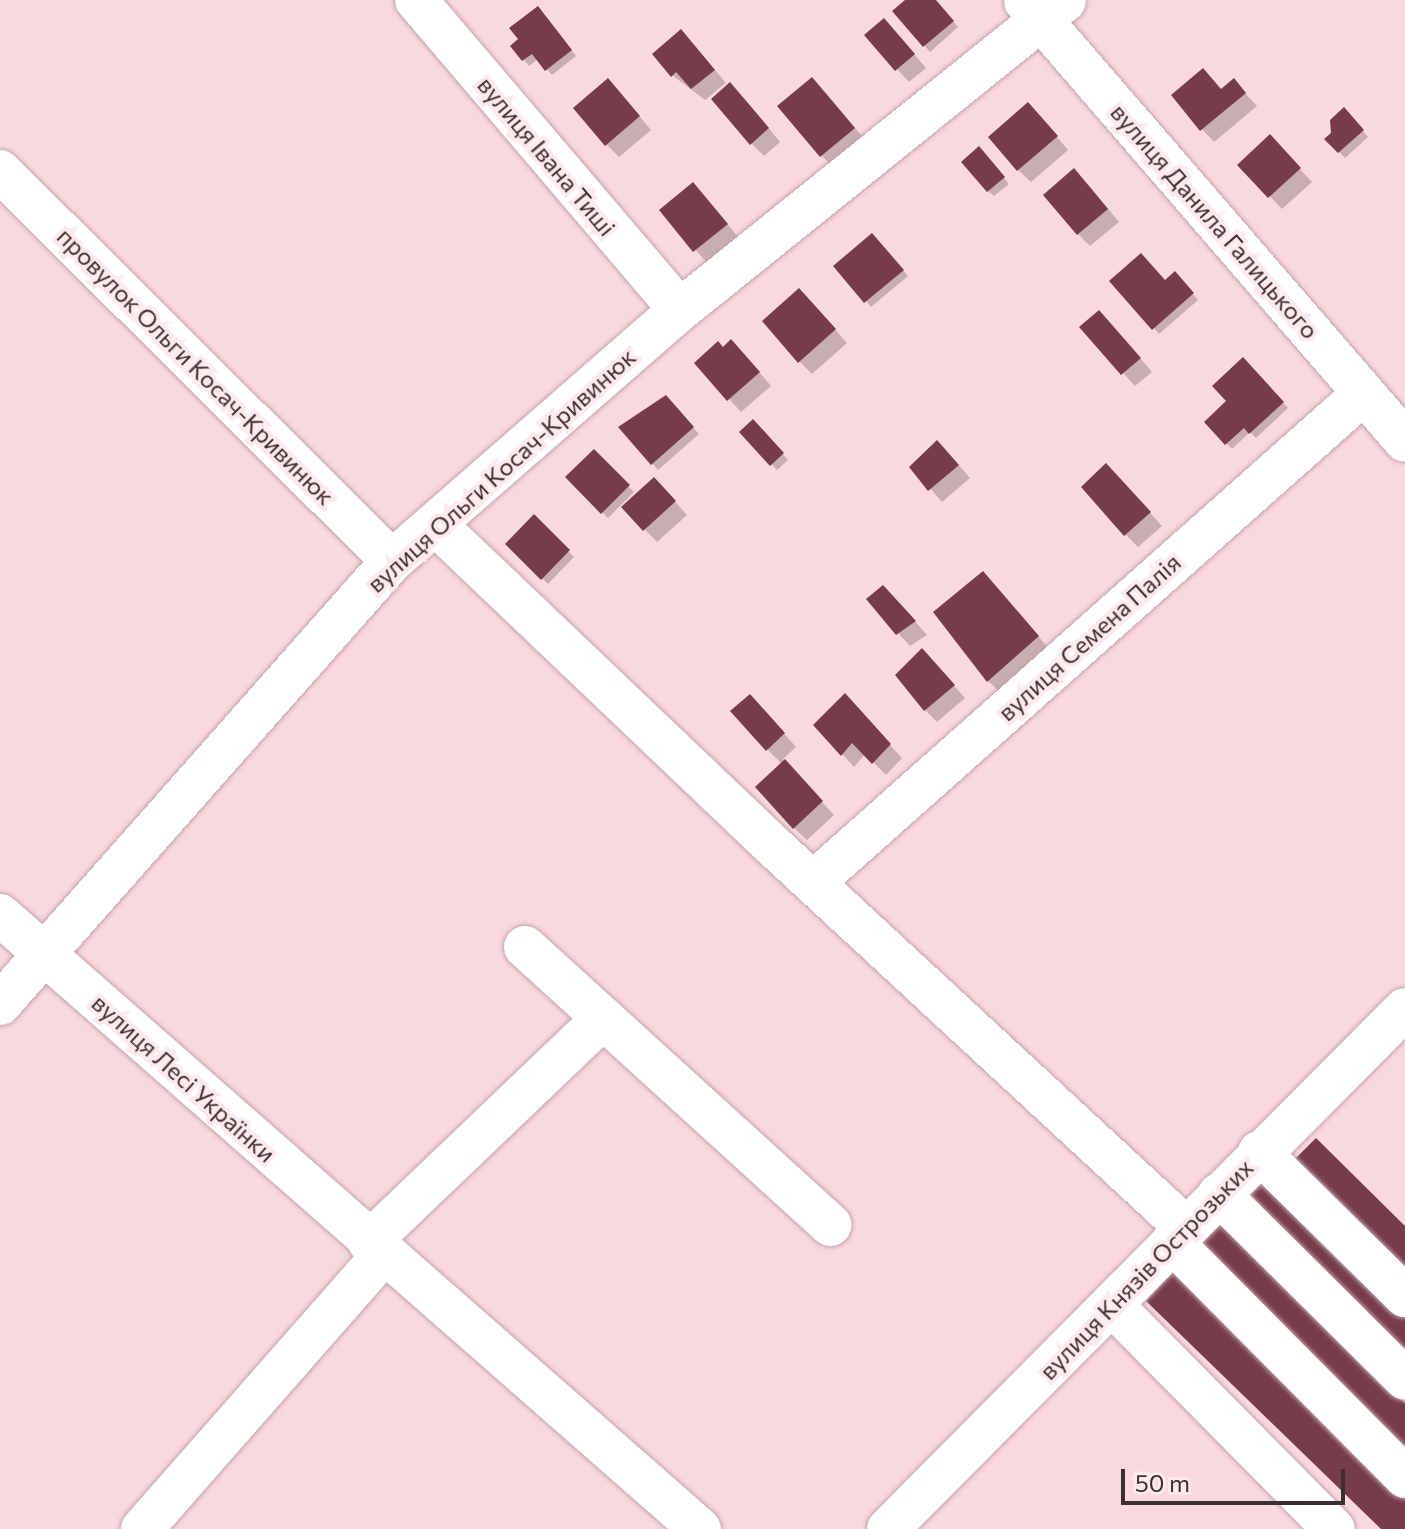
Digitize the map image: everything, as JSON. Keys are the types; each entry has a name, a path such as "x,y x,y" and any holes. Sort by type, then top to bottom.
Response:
{"street":[{"name":"вулиця Івана Тиші","path":"416,0 680,310"},
{"name":"вулиця Ольги Косач-Кривинюк","path":"0,1004 41,952 392,561 680,310 1044,7"},
{"name":"вулиця Данила Галицького","path":"1044,7 1405,441"},
{"name":"провулок Ольги Косач-Кривинюк","path":"0,171 392,561"},
{"name":"вулиця Семена Палія","path":"816,880 1363,394"},
{"path":"436,525 771,844 816,880 1179,1235 1405,1477"},
{"name":"вулиця Лесі Українки","path":"0,915 376,1248 700,1529"},
{"path":"525,947 831,1225"},
{"name":"вулиця Князів Острозьких","path":"888,1529 1113,1306 1259,1152 1405,1009"},
{"path":"142,1529 376,1248 603,1018"},
{"path":"1259,1152 1405,1296"},
{"path":"1219,1194 1405,1379"},
{"path":"1113,1306 1334,1529"}],"building":[{"path":"905,0 936,0 954,21 923,47 892,11"},
{"path":"538,6 572,50 545,71 532,54 522,61 510,46 518,39 509,28"},
{"path":"884,18 915,54 895,71 864,35"},
{"path":"681,29 715,70 691,89 676,72 671,77 652,54"},
{"path":"1203,68 1221,89 1234,78 1246,93 1200,131 1171,95"},
{"path":"812,77 855,128 820,157 777,106"},
{"path":"608,78 640,116 605,146 573,108"},
{"path":"730,82 769,128 750,145 711,99"},
{"path":"1028,102 1058,136 1017,171 988,137"},
{"path":"1344,107 1364,130 1338,153 1324,139 1331,133 1330,120"},
{"path":"1270,134 1301,168 1268,198 1237,165"},
{"path":"979,146 1005,177 987,192 961,162"},
{"path":"1074,168 1108,209 1077,235 1043,195"},
{"path":"693,182 728,224 693,252 659,210"},
{"path":"872,233 904,270 864,303 833,266"},
{"path":"1141,253 1165,280 1175,271 1194,293 1152,330 1109,281"},
{"path":"799,288 836,329 798,363 762,321"},
{"path":"1099,310 1141,358 1121,375 1079,327"},
{"path":"731,339 760,372 727,401 694,363 718,341 723,347"},
{"path":"1243,357 1284,402 1249,434 1244,428 1225,445 1204,422 1226,401 1212,386"},
{"path":"666,395 694,427 651,465 618,427"},
{"path":"753,419 784,453 770,466 739,432"},
{"path":"937,440 959,465 928,491 909,467"},
{"path":"594,449 630,485 601,514 565,477"},
{"path":"1106,463 1151,512 1124,536 1081,487"},
{"path":"654,477 676,501 643,531 621,507"},
{"path":"534,514 570,550 541,580 505,544"},
{"path":"983,571 1039,636 987,682 933,612"},
{"path":"883,585 916,621 896,635 866,599"},
{"path":"922,648 955,685 924,711 895,675"},
{"path":"845,693 891,744 872,764 852,743 841,756 813,725"},
{"path":"750,694 785,733 766,751 730,711"},
{"path":"785,759 823,801 793,829 755,787"},
{"path":"1316,1138 1405,1226 1405,1275 1292,1162"},
{"path":"1265,1169 1405,1309 1405,1360 1240,1196"},
{"path":"1220,1216 1405,1403 1405,1452 1194,1242"},
{"path":"1175,1270 1405,1498 1405,1529 1381,1529 1146,1301"}]}
